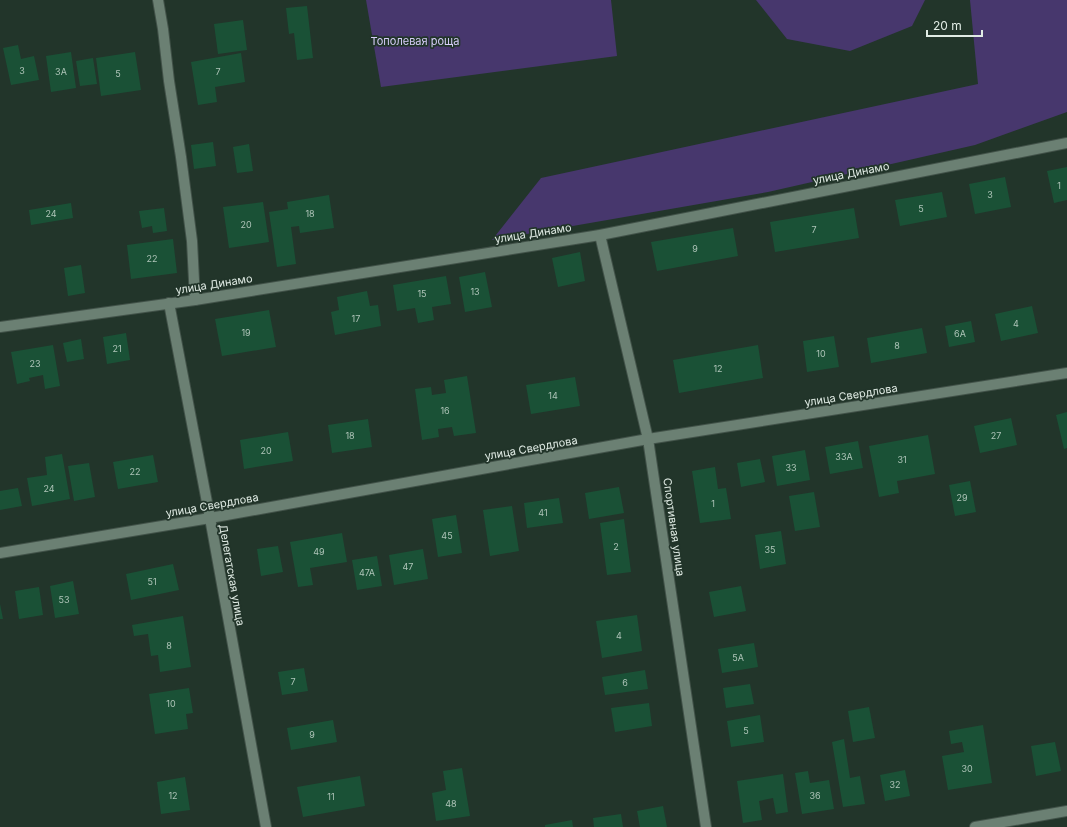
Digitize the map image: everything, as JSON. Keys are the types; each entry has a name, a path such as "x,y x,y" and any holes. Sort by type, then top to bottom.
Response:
{"street":[{"path":"158,0 192,241 195,300"},
{"name":"улица Динамо","path":"0,327 195,300 600,235 1067,142"},
{"name":"Спортивная улица","path":"600,235 648,439 706,827"},
{"name":"Делегатская улица","path":"169,303 266,827"},
{"name":"улица Свердлова","path":"0,553 210,518 648,439 1067,373"},
{"path":"975,827 1067,811"}],"green space":[{"name":"Тополевая роща","path":"366,0 611,0 617,56 381,87"},
{"path":"756,0 925,0 912,26 850,51 787,39"},
{"path":"970,0 1067,0 1067,112 975,145 768,192 492,240 541,178 978,84"}],"building":[{"path":"307,6 313,58 297,60 294,33 289,34 286,8"},
{"path":"243,20 247,50 218,54 214,24"},
{"path":"18,45 21,59 34,56 39,80 11,85 3,48"},
{"path":"71,52 76,88 51,92 46,56"},
{"path":"135,52 141,90 101,96 96,58"},
{"path":"241,53 245,82 215,87 217,102 198,105 191,62"},
{"path":"93,58 97,84 80,86 76,61"},
{"path":"213,142 216,166 194,169 191,145"},
{"path":"249,144 253,171 237,173 233,147"},
{"path":"1067,167 1067,200 1054,203 1047,171"},
{"path":"1005,177 1011,207 975,214 969,184"},
{"path":"942,192 947,217 900,226 895,200"},
{"path":"329,195 334,228 300,233 299,226 291,227 296,264 277,267 269,212 288,209 287,202"},
{"path":"263,202 269,242 229,248 223,207"},
{"path":"71,203 73,218 31,225 29,210"},
{"path":"164,208 167,231 153,233 152,226 142,228 139,211"},
{"path":"854,208 859,238 775,252 770,222"},
{"path":"733,228 738,256 657,271 651,242"},
{"path":"173,239 177,273 131,279 127,245"},
{"path":"580,252 585,281 558,287 552,258"},
{"path":"81,265 85,293 68,296 64,268"},
{"path":"485,272 492,307 465,312 459,277"},
{"path":"446,276 451,304 432,307 434,320 418,323 415,308 397,311 393,285"},
{"path":"367,291 370,306 378,305 381,326 335,335 331,312 339,310 337,297"},
{"path":"1032,306 1038,333 1001,341 995,314"},
{"path":"269,310 276,347 222,356 215,319"},
{"path":"971,321 975,342 949,347 945,326"},
{"path":"922,328 927,353 871,363 867,338"},
{"path":"126,333 130,360 107,364 103,337"},
{"path":"834,336 839,367 807,372 803,341"},
{"path":"81,339 84,359 67,362 63,343"},
{"path":"53,345 60,386 45,389 43,375 29,378 30,381 17,384 11,352"},
{"path":"758,345 763,378 679,393 673,360"},
{"path":"467,376 476,433 454,436 452,427 438,429 439,437 422,440 415,389 431,387 432,395 446,393 444,380"},
{"path":"575,377 580,406 531,414 526,385"},
{"path":"1067,412 1067,448 1064,449 1056,415"},
{"path":"1011,418 1017,445 980,453 974,426"},
{"path":"368,419 372,447 332,453 328,425"},
{"path":"288,432 293,461 244,469 240,440"},
{"path":"928,435 935,474 897,481 899,493 879,497 869,446"},
{"path":"858,441 863,468 830,474 825,447"},
{"path":"805,450 810,480 777,486 772,456"},
{"path":"62,454 70,499 32,506 27,478 47,475 45,457"},
{"path":"153,455 158,482 118,489 113,462"},
{"path":"760,459 765,482 741,487 737,463"},
{"path":"89,463 95,497 74,501 68,466"},
{"path":"715,467 718,489 726,488 731,519 700,523 692,471"},
{"path":"970,481 976,512 955,516 949,485"},
{"path":"619,487 624,513 589,519 585,493"},
{"path":"18,488 22,506 0,510 0,491"},
{"path":"814,492 820,527 795,531 789,496"},
{"path":"559,498 563,523 527,528 524,503"},
{"path":"512,506 519,551 490,556 483,510"},
{"path":"456,515 462,553 438,557 432,519"},
{"path":"624,519 631,572 607,575 600,523"},
{"path":"781,531 786,564 760,569 755,535"},
{"path":"342,533 347,562 310,568 313,585 298,587 290,542"},
{"path":"278,546 283,572 261,576 257,549"},
{"path":"423,549 428,579 394,585 389,555"},
{"path":"377,556 382,586 357,590 352,560"},
{"path":"173,564 179,590 131,600 126,574"},
{"path":"73,581 79,614 55,618 50,586"},
{"path":"741,586 746,611 714,617 709,592"},
{"path":"39,587 43,615 19,619 15,591"},
{"path":"0,604 3,619 0,619"},
{"path":"637,615 642,651 602,658 596,621"},
{"path":"183,616 191,667 160,672 158,655 151,656 148,634 134,636 132,625"},
{"path":"754,643 758,667 722,673 718,649"},
{"path":"304,668 308,691 282,695 278,672"},
{"path":"645,670 648,689 605,695 602,677"},
{"path":"750,684 754,704 726,708 723,688"},
{"path":"189,688 193,713 186,714 188,729 155,734 149,694"},
{"path":"649,703 652,726 615,732 611,708"},
{"path":"869,707 875,738 853,742 848,711"},
{"path":"760,715 764,742 731,747 727,721"},
{"path":"333,720 337,742 291,750 287,728"},
{"path":"983,725 992,783 948,790 942,756 964,752 962,742 951,744 949,731"},
{"path":"844,739 850,778 860,776 865,804 843,807 832,742"},
{"path":"1055,742 1061,771 1036,776 1031,746"},
{"path":"462,768 470,816 436,821 432,793 446,790 443,771"},
{"path":"905,770 910,796 885,801 880,775"},
{"path":"808,771 810,783 829,780 834,809 802,814 795,773"},
{"path":"783,774 788,812 776,814 773,798 759,801 762,820 743,823 737,781"},
{"path":"360,776 365,806 303,817 297,787"},
{"path":"185,777 190,810 161,814 157,782"},
{"path":"663,806 667,827 640,827 637,811"},
{"path":"621,814 623,827 594,827 593,818"},
{"path":"572,820 573,827 545,827 545,825"}]}
